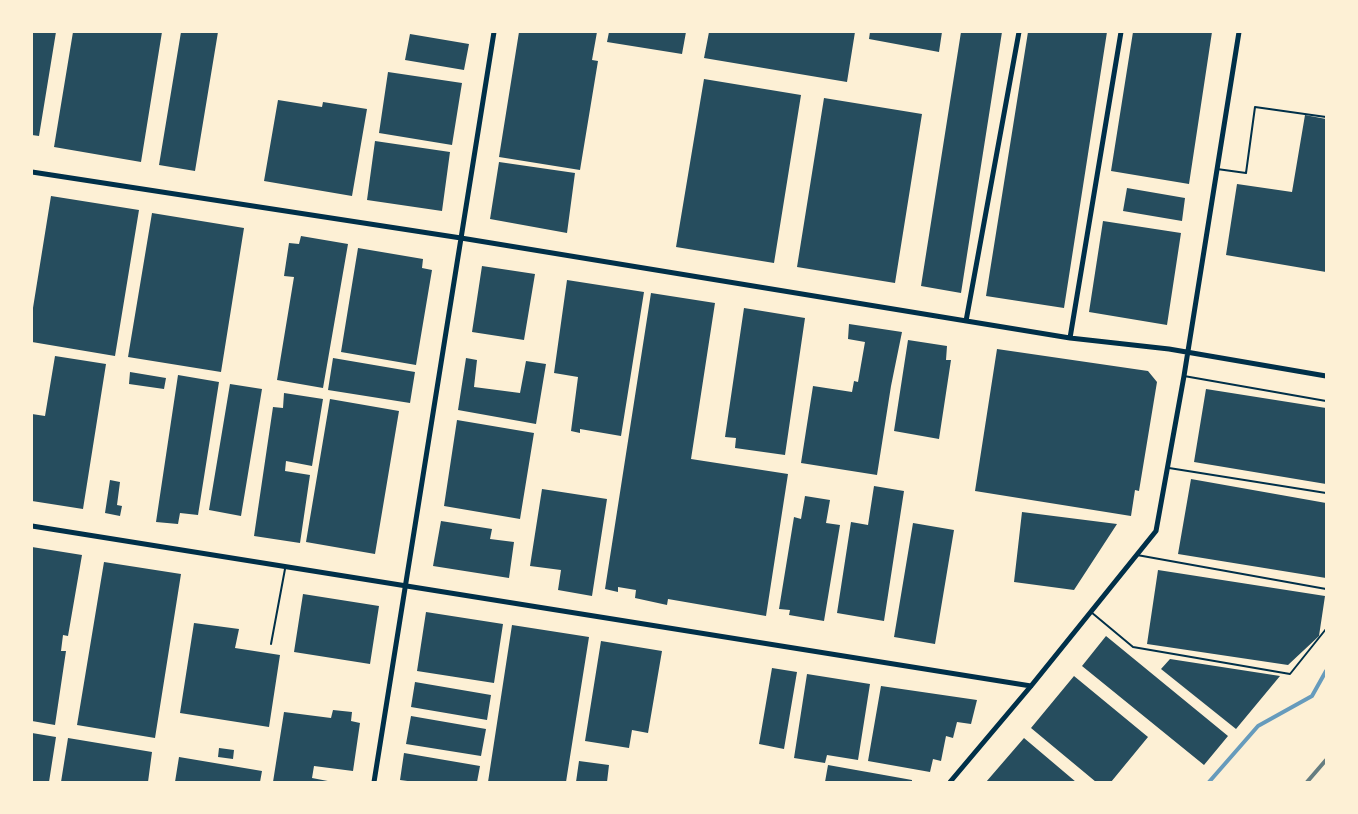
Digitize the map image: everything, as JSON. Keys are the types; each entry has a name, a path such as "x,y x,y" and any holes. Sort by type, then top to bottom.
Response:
{"street":[{"path":"374,783 494,32"},
{"path":"966,321 1019,32"},
{"path":"1070,338 1121,32"},
{"path":"950,783 1156,531 1184,376 1239,32"},
{"path":"32,172 461,238 1070,338 1187,352 1326,376"},
{"path":"32,526 1031,686"}],"lane":[{"path":"1216,169 1246,173 1255,106 1326,117"},
{"path":"1184,376 1326,401"},
{"path":"1168,467 1326,493"},
{"path":"1136,555 1326,589"},
{"path":"271,644 286,566"},
{"path":"1091,612 1132,647 1290,674 1326,629"}],"building":[{"path":"32,32 56,32 39,136 32,135"},
{"path":"73,32 162,32 141,162 54,147"},
{"path":"181,32 218,32 195,171 159,165"},
{"path":"519,32 597,32 592,60 598,61 580,170 499,157"},
{"path":"609,32 686,32 682,54 607,42"},
{"path":"709,32 855,32 847,82 704,58"},
{"path":"870,32 942,32 939,52 869,39"},
{"path":"961,32 1002,32 961,293 921,286"},
{"path":"1028,32 1107,32 1064,308 986,296"},
{"path":"1133,32 1212,32 1189,184 1111,171"},
{"path":"410,34 469,44 464,70 405,60"},
{"path":"388,72 462,83 452,145 379,133"},
{"path":"704,79 801,95 774,263 676,247"},
{"path":"824,98 922,114 895,283 797,267"},
{"path":"278,100 322,107 323,102 367,109 352,196 264,181"},
{"path":"1305,115 1326,119 1326,272 1226,255 1237,184 1292,192"},
{"path":"375,141 450,152 442,211 367,200"},
{"path":"499,162 575,173 567,233 490,219"},
{"path":"1127,188 1185,198 1182,221 1123,211"},
{"path":"51,196 139,210 115,356 32,342 32,314"},
{"path":"152,213 244,228 221,372 128,357"},
{"path":"1103,221 1181,233 1167,325 1089,312"},
{"path":"301,236 348,244 323,388 277,380 294,277 284,276 289,243 299,244"},
{"path":"358,248 423,259 422,268 432,270 416,365 341,352"},
{"path":"482,266 535,274 524,340 472,332"},
{"path":"567,280 644,292 621,436 580,429 580,433 571,431 578,377 554,373"},
{"path":"651,293 715,303 691,459 788,474 766,616 668,599 667,605 635,598 636,590 618,587 618,592 605,589"},
{"path":"744,308 805,318 785,455 735,448 736,438 725,437"},
{"path":"849,324 902,332 877,475 801,463 813,386 852,392 854,381 858,382 865,342 848,339"},
{"path":"908,340 947,346 946,360 951,360 939,439 894,431"},
{"path":"997,349 1148,371 1157,382 1139,491 1135,490 1131,516 975,491"},
{"path":"55,356 106,364 83,509 32,501 32,414 45,416"},
{"path":"333,358 415,372 410,403 328,390"},
{"path":"466,358 477,360 474,387 520,393 526,361 546,364 536,424 458,410"},
{"path":"130,372 166,378 164,389 129,384"},
{"path":"178,375 219,382 198,515 180,513 178,524 156,522"},
{"path":"230,384 262,389 241,516 209,510"},
{"path":"1206,389 1326,408 1326,484 1194,462"},
{"path":"284,393 323,399 312,466 286,461 285,471 310,475 300,543 254,536 273,407 283,408"},
{"path":"330,399 399,411 375,554 306,542"},
{"path":"457,420 534,433 520,519 444,506"},
{"path":"1191,479 1326,503 1326,578 1178,554"},
{"path":"110,480 120,482 117,505 122,506 120,516 105,513"},
{"path":"874,486 904,491 884,621 837,613 851,522 868,525"},
{"path":"542,489 607,499 592,596 558,590 561,570 530,566"},
{"path":"805,496 830,500 826,523 840,525 824,621 789,615 790,610 779,609 794,517 801,519"},
{"path":"1022,512 1117,524 1074,590 1014,582"},
{"path":"441,521 492,529 490,539 514,542 509,578 433,566"},
{"path":"913,523 954,530 935,644 894,637"},
{"path":"32,547 82,555 68,636 63,635 61,651 66,651 55,725 32,721"},
{"path":"104,562 181,574 155,738 77,725"},
{"path":"1158,570 1325,596 1319,636 1288,665 1147,644"},
{"path":"303,594 379,606 370,664 294,652"},
{"path":"426,612 503,624 494,683 417,671"},
{"path":"194,623 239,629 235,648 280,655 269,727 180,713"},
{"path":"512,625 589,637 566,782 488,782"},
{"path":"1106,636 1228,736 1204,765 1082,666"},
{"path":"601,641 662,651 648,733 632,730 629,748 585,741"},
{"path":"1170,659 1280,676 1236,729 1161,669"},
{"path":"772,668 797,672 784,749 759,744"},
{"path":"807,674 870,684 858,760 827,755 825,763 794,758"},
{"path":"1074,676 1148,737 1111,782 1096,782 1031,728"},
{"path":"415,682 491,695 487,720 411,707"},
{"path":"881,686 977,700 971,724 957,722 953,738 946,736 941,761 933,759 930,772 868,761"},
{"path":"333,710 352,712 351,721 360,723 353,771 314,766 312,778 333,782 273,782 284,712 331,718"},
{"path":"411,716 486,729 481,756 406,744"},
{"path":"32,733 56,737 49,782 32,782"},
{"path":"68,738 152,752 148,782 61,782"},
{"path":"1024,738 1076,782 986,782"},
{"path":"219,748 234,750 233,759 218,757"},
{"path":"404,753 480,766 477,782 400,780"},
{"path":"179,757 262,771 260,782 175,782"},
{"path":"579,761 609,765 607,782 576,782"},
{"path":"828,765 912,780 912,782 825,782"}],"waterway":[{"path":"1209,782 1258,726 1312,696 1326,671"}],"railway":[{"path":"1307,782 1326,760"}]}
